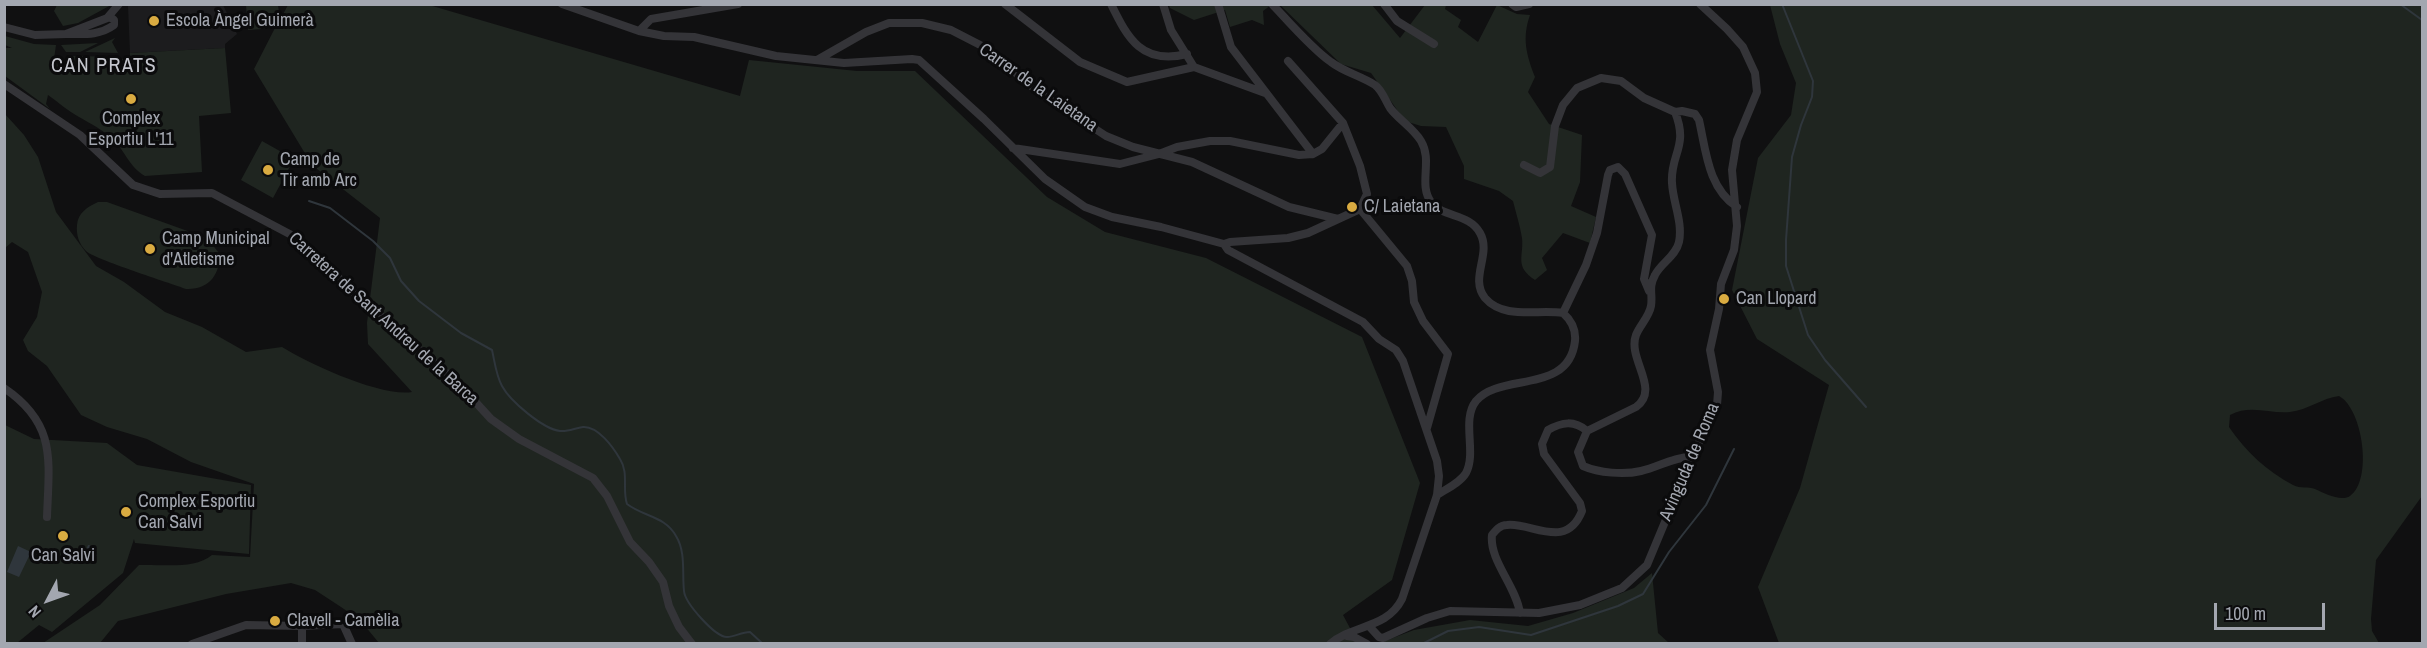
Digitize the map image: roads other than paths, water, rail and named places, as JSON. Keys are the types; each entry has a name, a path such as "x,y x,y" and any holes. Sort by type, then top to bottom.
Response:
{"street":[{"path":"4,27 35,35 66,33 108,17 119,4"},
{"path":"562,4 639,31 664,36 694,38 776,56 844,63 919,60 1044,179 1094,212 1224,244 1288,238 1308,233 1360,209 1367,194 1360,166 1343,123 1288,61"},
{"path":"639,31 651,19 738,4"},
{"path":"1005,4 1080,62 1128,82 1194,67 1264,93"},
{"path":"1105,4 1112,8 1124,32 1140,49 1152,55 1187,54"},
{"path":"1163,4 1171,30 1194,67"},
{"path":"1218,4 1231,47 1313,154"},
{"path":"1272,4 1330,62 1378,87 1390,108 1420,140 1427,154 1425,193 1433,205 1468,220 1479,230 1484,242 1483,261 1478,280 1484,297 1493,305 1513,312 1563,313 1571,322 1575,336 1573,354 1565,365 1555,372 1486,393 1476,401 1471,411 1469,463 1465,473 1437,495"},
{"path":"1384,4 1397,21 1434,44"},
{"path":"1512,4 1516,7 1529,4"},
{"name":"Avinguda de Roma","path":"1366,642 1372,642 1382,636 1450,611 1539,613 1580,605 1622,588 1647,565 1692,457 1717,405 1718,392 1710,350 1719,309 1720,284 1734,249 1737,207 1732,170 1737,140 1757,92 1755,74 1743,47 1700,4"},
{"name":"Carrer de la Laietana","path":"817,60 866,32 889,23 922,23 951,30 986,48 1036,90 1106,136 1133,147 1192,162 1289,207 1338,219"},
{"path":"1524,165 1540,173 1550,167 1555,126 1563,105 1577,88 1601,78 1621,81 1644,98 1675,112 1695,114 1710,174 1715,183 1737,207"},
{"name":"Carretera de Sant Andreu de la Barca","path":"4,84 80,135 133,185 160,194 212,193 299,239 353,292 459,384 491,419 519,439 593,478 607,496 630,542 649,562 663,582 669,606 679,627 692,644"},
{"path":"1649,291 1654,276 1679,244 1679,219 1672,182 1682,133 1675,112"},
{"path":"1012,148 1120,164 1210,141 1230,141 1299,155 1313,154 1322,148 1343,123"},
{"path":"1563,313 1586,265 1597,233 1608,175 1618,167 1625,174 1652,235 1644,279 1649,291 1651,306 1636,336 1635,343 1646,394 1643,402 1587,431 1578,452 1583,466 1611,472 1640,471 1682,456 1692,457"},
{"path":"1360,209 1407,266 1412,281 1414,302 1423,321 1448,354 1426,430"},
{"path":"1224,244 1228,250 1363,322 1379,339 1396,350 1403,362 1438,469 1437,495 1402,599 1391,615 1330,644"},
{"path":"4,388 32,410 46,436 47,517"},
{"path":"1520,613 1518,602 1493,550 1492,535 1504,525 1510,524 1546,532 1560,530 1574,524 1582,511 1580,503 1544,454 1542,444 1548,430 1564,423 1579,425 1587,431"},
{"path":"192,644 246,625 343,624 352,644"},
{"path":"302,626 302,644"},
{"path":"1368,627 1382,636"},
{"path":"1366,642 1362,632 1368,627"},
{"path":"1340,638 1354,637 1366,642"}],"waterway":[{"path":"1782,4 1813,81 1812,97 1792,157 1786,266 1808,335 1825,360 1866,407"},
{"path":"2400,4 2422,20"},
{"path":"309,201 330,208 373,241 390,258 401,281 419,301 461,333 492,350 502,386 512,399 528,413 553,429 563,431 589,428 605,438 623,464 627,504 666,524 676,536 682,556 684,591 695,611 708,626 722,636 730,637 750,632 763,644"},
{"path":"1422,644 1448,631 1479,627 1531,635 1618,606 1643,594 1669,552 1706,505 1734,449"}],"place":[{"name":"Escola Àngel Guimerà","path":"154,21"},
{"name":"Complex Esportiu L'11","path":"131,99"},
{"name":"Camp de Tir amb Arc","path":"268,170"},
{"name":"C/ Laietana","path":"1352,207"},
{"name":"Camp Municipal d'Atletisme","path":"150,249"},
{"name":"Can Llopard","path":"1724,299"},
{"name":"Complex Esportiu Can Salvi","path":"126,512"},
{"name":"Can Salvi","path":"63,536"},
{"name":"Clavell - Camèlia","path":"275,621"}],"district":[{"name":"CAN PRATS","path":"104,67"}]}
